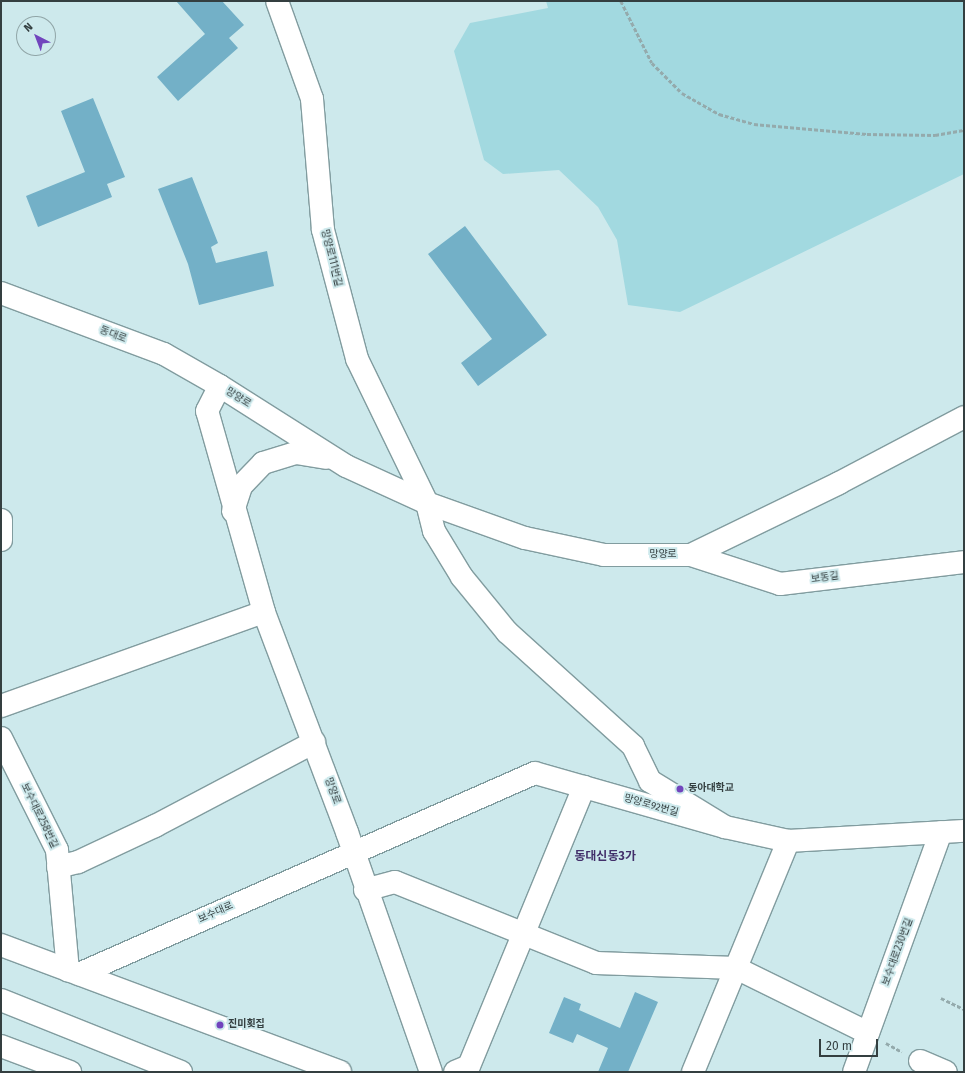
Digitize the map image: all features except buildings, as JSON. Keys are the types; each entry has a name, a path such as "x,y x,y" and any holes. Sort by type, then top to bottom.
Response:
{"street":[{"name":"망양로111번길","path":"277,1 312,99 323,230 357,358 427,503 434,531 462,577 507,632 633,746 650,781 725,827"},
{"name":"동대로","path":"1,293 164,354 220,386"},
{"name":"망양로","path":"346,466 220,386 207,411 233,511 264,612 314,742 365,890 431,1072"},
{"name":"망양로","path":"233,511 245,480 276,457 311,454 346,466 427,503 525,538 604,555 691,554 839,483 964,417"},
{"path":"1,520 1,540"},
{"name":"보동길","path":"691,554 780,584 964,562"},
{"path":"1,706 264,612"},
{"name":"보수대로258번길","path":"1,738 57,850 58,867 74,972"},
{"path":"58,867 78,862 155,826 314,742"},
{"name":"망양로92번길","path":"353,852 535,773 725,827 788,841 964,831"},
{"path":"455,1072 469,1066 525,935 584,787"},
{"name":"보수대로230번길","path":"854,1072 941,832"},
{"path":"693,1072 788,841"},
{"name":"보수대로","path":"74,972 353,852"},
{"path":"365,890 395,882 596,964 736,968 868,1033"},
{"path":"1,944 340,1072"},
{"path":"1,1000 181,1072"},
{"path":"1,1046 70,1072"},
{"path":"920,1061 946,1072"}],"path":[{"path":"621,1 652,63 682,93 719,114 754,124 867,134 935,135 964,130"},
{"path":"941,998 964,1009"},
{"path":"868,1033 920,1061"}],"shaded area":[{"path":"546,1 964,1 964,174 680,312 628,305 617,240 598,207 559,170 503,174 484,160 454,51 470,23 548,8"}],"place":[{"name":"동아대학교","path":"680,789"},
{"name":"진미횟집","path":"220,1025"}],"district":[{"name":"동대신동3가","path":"605,857"}]}
